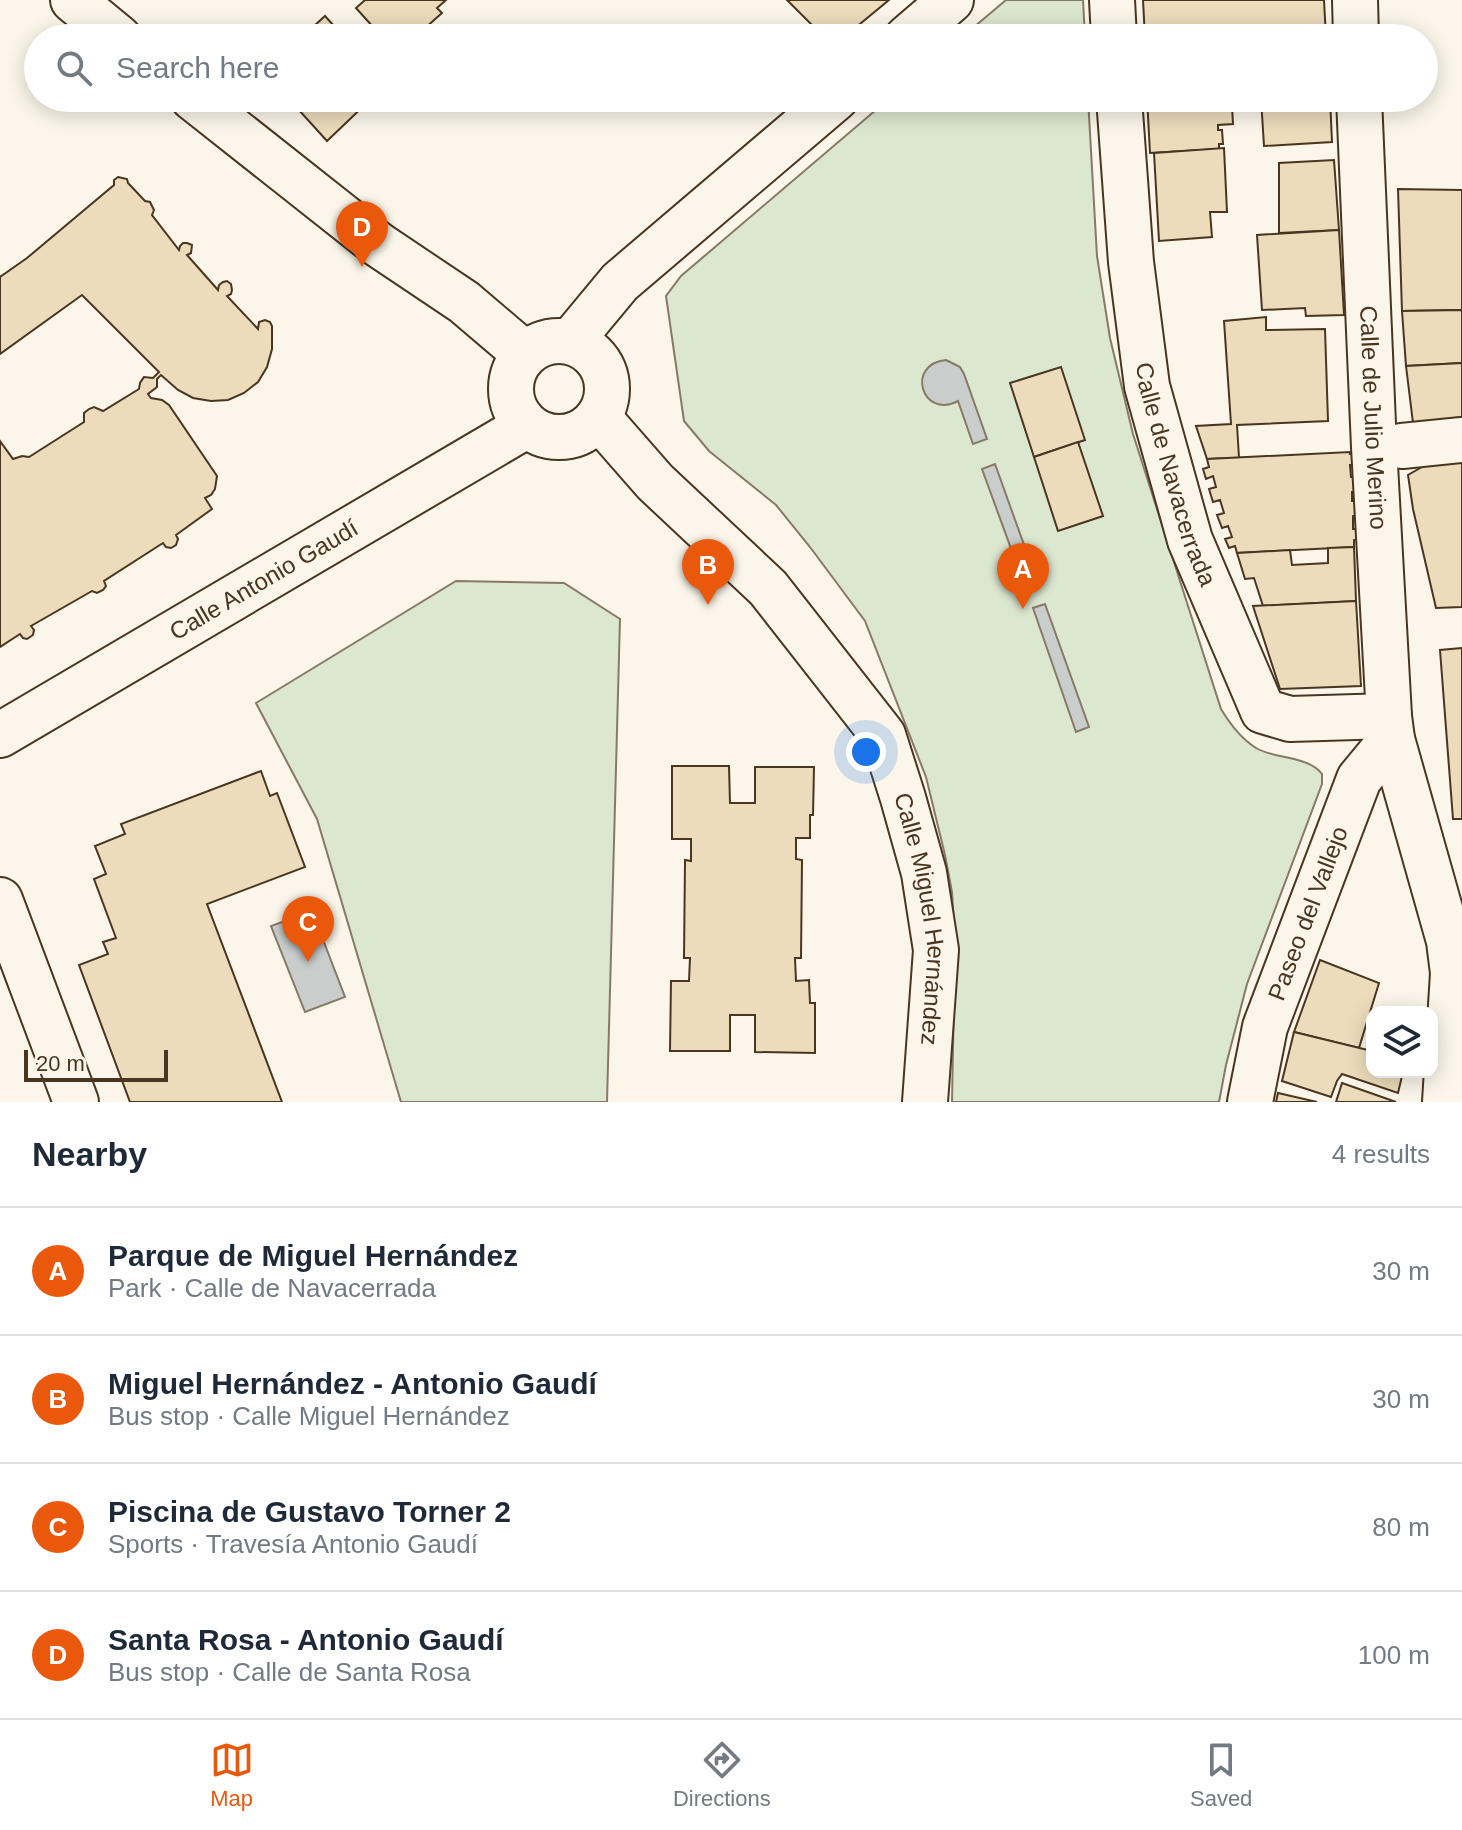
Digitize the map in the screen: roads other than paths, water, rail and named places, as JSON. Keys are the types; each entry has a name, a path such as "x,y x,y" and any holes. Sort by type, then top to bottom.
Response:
{"street":[{"path":"923,24 951,0"},
{"path":"1112,0 1113,24"},
{"path":"1355,0 1356,24"},
{"path":"80,2 104,24"},
{"path":"211,112 379,245 464,302 525,354"},
{"path":"571,341 620,282 820,112"},
{"name":"Calle de Navacerrada","path":"1120,112 1131,262 1147,386 1190,540 1263,711 1290,719 1391,727"},
{"name":"Calle de Julio Merino","path":"1360,112 1374,447 1391,727 1449,941 1453,973 1445,1102"},
{"path":"571,341 592,353 603,367 607,401 599,418 581,433 562,438 542,435 526,426 512,406 511,378 525,354 544,342 571,341"},
{"name":"Calle Miguel Hernández","path":"599,418 655,482 768,588 883,735 924,873 936,950 925,1102"},
{"name":"Calle Antonio Gaudí","path":"0,735 526,426"},
{"path":"1402,446 1462,440"},
{"name":"Paseo del Vallejo","path":"1250,1102 1265,1027 1359,779 1391,727"},
{"path":"0,900 76,1102"}],"place":[{"name":"Santa Rosa - Antonio Gaudí","path":"362,267"},
{"name":"Miguel Hernández - Antonio Gaudí","path":"708,605"},
{"name":"Parque de Miguel Hernández","path":"1023,609"},
{"name":"Piscina de Gustavo Torner 2","path":"308,962"}]}
